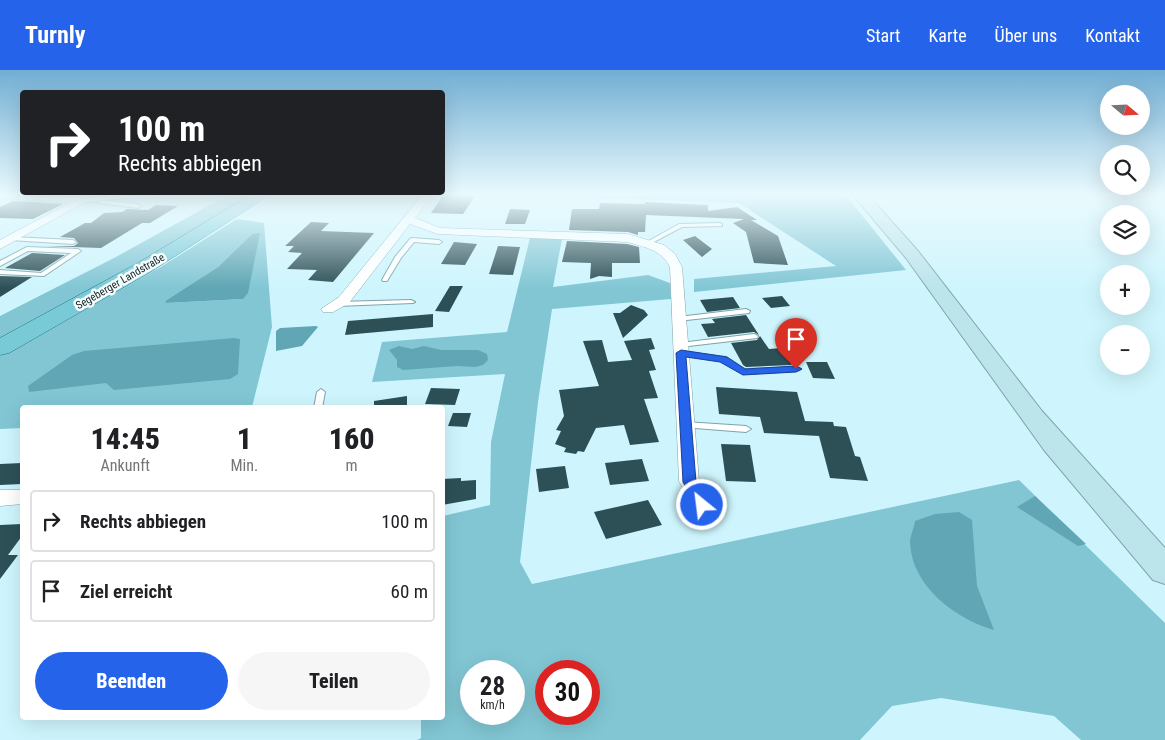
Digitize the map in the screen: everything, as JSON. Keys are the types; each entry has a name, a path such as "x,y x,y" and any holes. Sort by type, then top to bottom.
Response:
{"main road":[{"name":"Segeberger Landstraße","path":"0,348 183,245 214,225"},
{"path":"886,225 906,248 993,366 1087,484 1165,570"}],"street":[{"path":"0,245 37,225"},
{"path":"333,307 344,300 405,225"},
{"path":"424,225 438,230 609,237 648,243 660,248 671,256 676,268 689,482 709,517"},
{"path":"0,498 20,497"}],"lane":[{"path":"648,243 681,225"},
{"path":"12,239 73,242"},
{"path":"386,280 398,257 412,240 439,242"},
{"path":"0,264 27,249 78,251 42,274 0,272"},
{"path":"378,257 398,257"},
{"path":"333,307 411,302"},
{"path":"678,319 746,311"},
{"path":"680,349 754,336"},
{"path":"680,349 723,359 743,372 796,369"},
{"path":"319,405 321,392"},
{"path":"686,425 746,429"}],"shaded area":[{"path":"173,225 204,225 0,338 0,316"},
{"path":"227,225 264,225 272,327 252,405 20,405 20,428 0,429 0,346 14,350 159,268","holes":["252,234 243,299 166,303 165,301 218,267"]},
{"path":"773,225 870,225 906,270 694,292 694,279 836,266"},
{"path":"260,233 248,293 243,299 166,303 165,301 218,267 252,234"},
{"path":"530,238 562,239 553,287 648,275 670,283 671,299 552,309 538,402 520,562 532,584 1019,480 1165,623 1165,740 1081,740 1054,716 941,698 892,706 860,740 417,740 421,738 421,720 445,720 445,516 490,505 491,442 505,374 372,382 382,342 507,332"},
{"path":"318,327 302,346 276,351 276,331 280,328"},
{"path":"240,339 238,374 230,379 114,390 106,383 29,392 28,386 72,355 84,351"},
{"path":"399,346 412,349 424,346 441,350 478,350 487,354 488,360 483,365 475,367 457,366 403,370 397,367 397,360 389,350"},
{"path":"1035,496 1086,544 1078,546 1017,507"},
{"path":"959,512 972,520 977,586 994,630 965,618 938,599 927,587 913,559 910,543 915,521 935,514"}],"building":[{"path":"81,225 138,225 101,248 45,246 74,246 78,243 74,238 60,237"},
{"path":"307,225 327,225 321,231 374,233 333,282 308,280 317,270 287,269 302,253 288,252 294,246 285,246"},
{"path":"570,225 645,225 645,232 638,232 638,235 628,232 569,230"},
{"path":"736,225 760,225 778,236 788,265 754,263 746,232"},
{"path":"695,236 712,249 702,257 683,240"},
{"path":"567,241 627,244 639,247 640,263 612,263 612,277 599,276 590,279 591,263 562,262"},
{"path":"454,242 477,244 465,265 441,264"},
{"path":"498,246 520,247 513,275 489,274"},
{"path":"32,253 65,255 40,271 5,268"},
{"path":"0,276 32,277 0,297"},
{"path":"450,286 463,286 449,312 435,311"},
{"path":"782,296 790,306 771,308 762,298"},
{"path":"733,297 740,308 707,312 700,300"},
{"path":"631,305 644,310 648,315 623,338 613,313 620,313"},
{"path":"433,314 433,327 345,335 348,321"},
{"path":"746,315 759,335 754,332 708,337 701,324 715,323 712,319"},
{"path":"760,336 769,349 782,348 792,365 746,367 743,365 731,343 757,340"},
{"path":"651,338 655,349 649,350 656,370 649,371 658,398 644,399 659,442 630,445 624,425 596,428 584,452 578,451 576,454 564,452 566,448 555,444 561,431 556,430 564,416 559,390 599,386 583,341 602,340 608,362 632,360 624,341"},
{"path":"806,362 827,362 835,379 813,378"},
{"path":"716,387 797,392 805,421 833,422 834,426 846,427 855,456 860,457 868,481 830,478 819,436 764,433 760,417 719,414"},
{"path":"431,388 460,389 455,405 425,404"},
{"path":"407,396 407,405 374,405 374,401"},
{"path":"453,413 471,413 467,427 448,426"},
{"path":"721,444 750,445 756,482 726,481"},
{"path":"642,459 649,481 610,485 605,463"},
{"path":"20,463 20,484 0,485 0,464"},
{"path":"565,466 569,488 539,492 536,469"},
{"path":"461,478 461,481 476,480 476,499 445,504 445,479"},
{"path":"648,500 662,525 606,539 594,512"},
{"path":"20,524 20,539 8,555 18,555 0,579 0,525"}],"route":[{"path":"702,505 689,482 681,353 723,359 729,361 734,368 743,372 796,369"}]}
